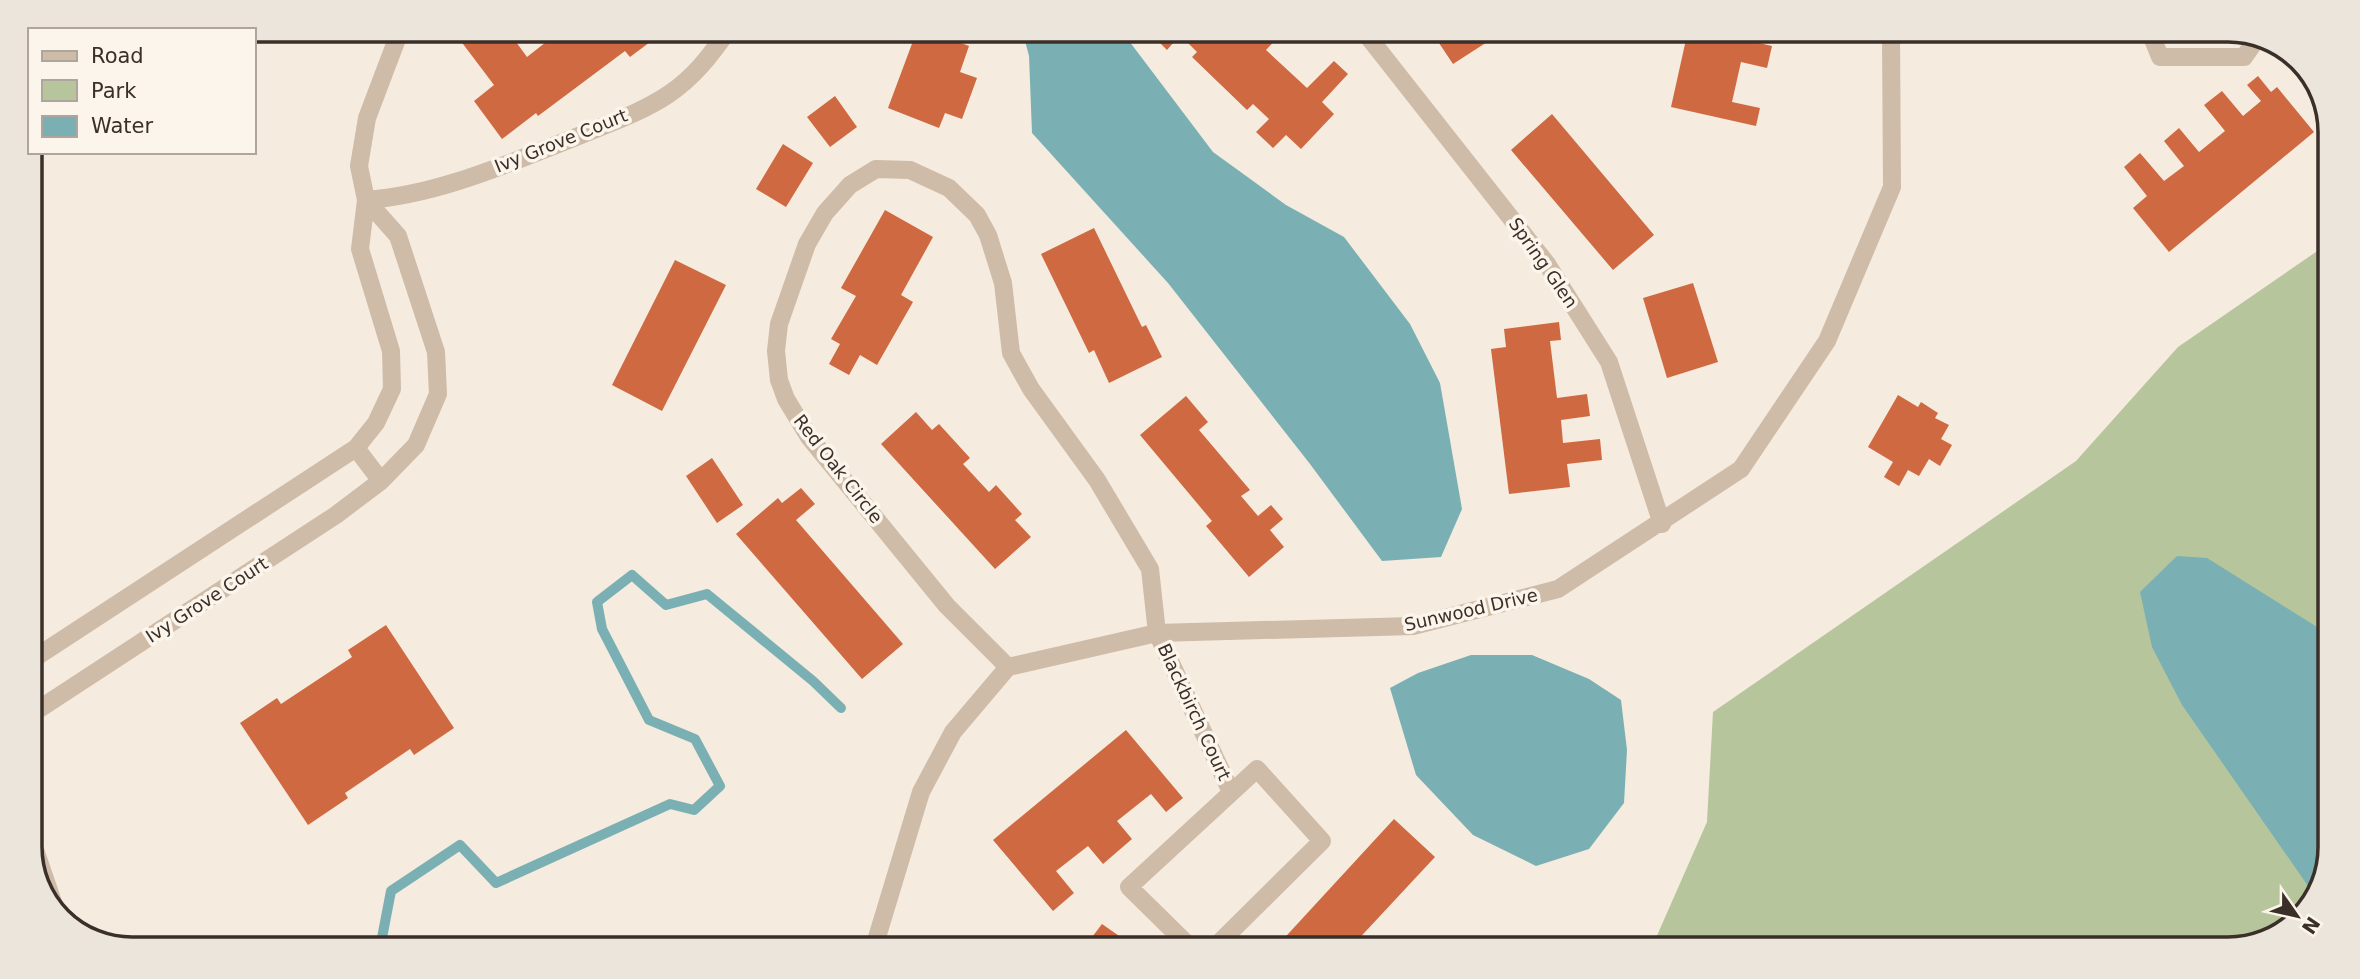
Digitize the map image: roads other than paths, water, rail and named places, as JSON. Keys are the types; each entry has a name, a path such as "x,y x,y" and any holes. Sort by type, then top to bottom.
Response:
{"street":[{"path":"42,653 356,448 376,423 392,389 391,351 360,249 366,200 359,166 367,118 396,42"},
{"name":"Ivy Grove Court","path":"366,200 402,198 499,168 620,119 668,95 702,67 720,42"},
{"name":"Spring Glen","path":"1372,42 1547,264 1609,362 1662,523"},
{"name":"Sunwood Drive","path":"1008,667 1157,633 1413,626 1559,589 1741,469 1827,341 1892,187 1891,42"},
{"path":"2154,42 2160,57 2244,57 2252,46"},
{"name":"Red Oak Circle","path":"1008,667 947,606 809,436 786,399 779,380 776,351 779,324 807,244 833,203 850,185 876,169 901,169 931,178 949,188 977,215 988,235 1003,283 1011,353 1031,388 1097,480 1150,569 1157,633"},
{"name":"Ivy Grove Court","path":"42,707 335,515 381,481 416,445 438,394 436,352 398,236 366,200"},
{"path":"356,448 381,481"},
{"name":"Blackbirch Court","path":"1157,633 1231,792"},
{"path":"877,937 921,792 953,732 1008,667"},
{"name":"Blackbirch Court","path":"1180,937 1129,887 1257,769 1322,841 1225,937"}],"water":[{"path":"1025,42 1130,42 1213,152 1286,205 1344,237 1410,324 1440,383 1462,509 1441,557 1382,561 1310,464 1168,283 1032,133 1029,56"},
{"path":"2177,556 2207,558 2318,628 2318,848 2309,887 2182,705 2152,647 2140,592"},
{"path":"1471,655 1532,655 1589,679 1621,700 1627,750 1624,803 1589,849 1536,866 1473,835 1416,775 1390,688 1418,673"}],"waterway":[{"path":"382,937 391,891 460,845 496,883 670,804 694,810 720,786 695,739 649,720 602,629 597,602 632,575 666,605 707,594 813,681 841,708"}]}
